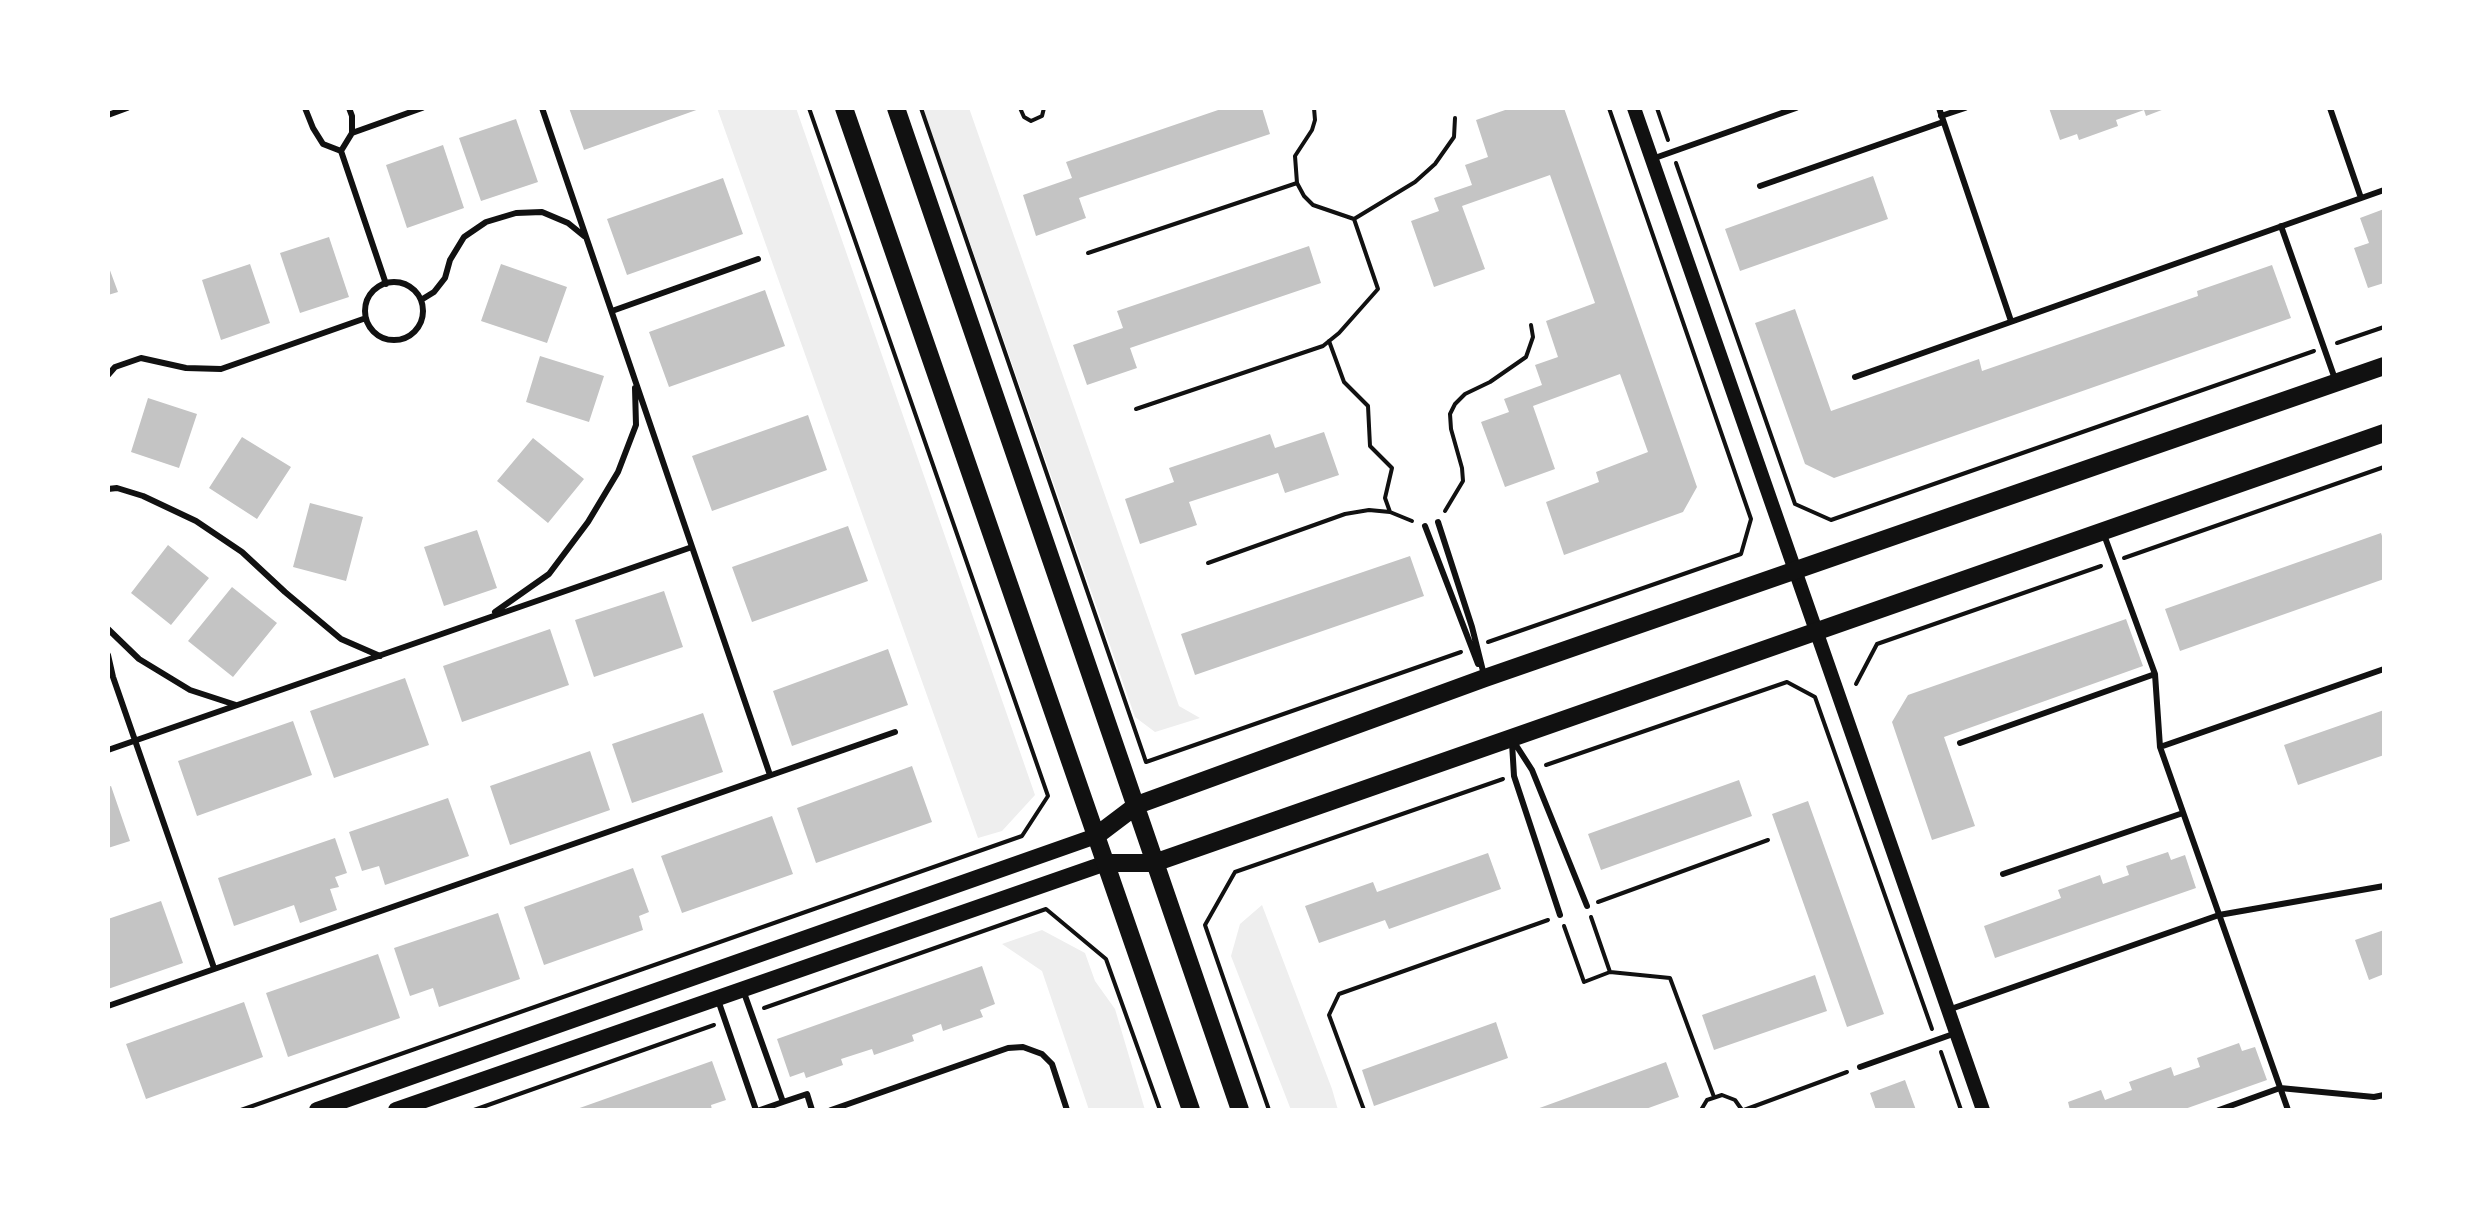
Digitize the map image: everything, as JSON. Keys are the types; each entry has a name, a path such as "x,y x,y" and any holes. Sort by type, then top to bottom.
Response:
{"main road":[{"path":"844,108 1191,1110"},
{"path":"896,108 1240,1110"},
{"path":"317,1110 1096,836 1137,805 1485,678 2384,366"},
{"path":"396,1110 1106,863 1154,863 2384,433"}],"street":[{"path":"1634,108 1983,1110"}],"lane":[{"path":"108,115 127,108"},
{"path":"305,108 323,144 341,151"},
{"path":"341,151 352,133 349,108"},
{"path":"352,133 422,108"},
{"path":"542,108 770,775"},
{"path":"1651,159 1796,108"},
{"path":"1939,108 2011,321"},
{"path":"1760,186 1965,108"},
{"path":"2330,108 2361,198"},
{"path":"341,151 386,284"},
{"path":"1855,377 2384,190"},
{"path":"421,300 434,292 445,278 450,260 464,237 486,222 516,213 542,212 568,223 587,239"},
{"path":"2281,226 2336,382"},
{"path":"612,311 758,259"},
{"path":"399,282 409,286 421,300 423,309 418,328 403,339 384,338 369,326 366,318 368,299 373,291 386,284 399,282"},
{"path":"108,375 115,367 141,358 186,368 221,369 366,318"},
{"path":"487,618 549,574 588,522 618,472 636,425 635,380"},
{"path":"108,489 117,488 143,496 196,521 242,552 341,639 380,656"},
{"path":"1438,522 1474,647"},
{"path":"1425,526 1485,678"},
{"path":"2103,532 2155,674 2160,747 2288,1110"},
{"path":"108,750 692,547"},
{"path":"108,629 139,659 190,690 236,705"},
{"path":"108,655 214,968"},
{"path":"2160,747 2384,669"},
{"path":"1960,743 2155,674"},
{"path":"108,1006 895,732"},
{"path":"1512,739 1532,770 1587,906"},
{"path":"1512,739 1514,776 1560,915"},
{"path":"2003,874 2183,813"},
{"path":"1948,1010 2219,915 2384,886"},
{"path":"743,990 783,1102"},
{"path":"717,998 758,1110 807,1094 812,1110"},
{"path":"1860,1067 1956,1033"},
{"path":"831,1110 1008,1048 1023,1047 1042,1054 1052,1064 1067,1110"},
{"path":"2219,1110 2280,1088 2374,1097 2384,1095"}],"path":[{"path":"241,1110 1022,836 1048,796 809,108"},
{"path":"921,108 1146,762 1741,554 1751,519 1609,108"},
{"path":"1020,108 1024,117 1031,121 1042,116 1044,108"},
{"path":"1314,108 1312,130 1295,156 1297,183 1313,205 1354,219"},
{"path":"1657,108 1795,504 1831,520 2384,327"},
{"path":"1354,219 1415,182 1435,164 1454,137 1455,118"},
{"path":"1088,253 1297,183"},
{"path":"1136,409 1297,355 1329,341 1378,289 1354,219"},
{"path":"1438,522 1463,481 1450,414 1465,394 1490,382 1526,357 1532,347 1531,325"},
{"path":"1329,341 1344,382 1368,406 1370,446 1392,468 1385,498 1390,512"},
{"path":"1208,563 1345,514 1369,510 1390,512 1425,526"},
{"path":"1532,770 1787,682 1815,697 1961,1110"},
{"path":"1269,1110 1205,925 1235,872 1514,776"},
{"path":"1610,972 1587,906 1768,840"},
{"path":"1046,909 1106,959 1160,1110"},
{"path":"1364,1110 1329,1015 1339,994 1560,915 1584,982 1610,972 1670,978 1714,1097"},
{"path":"1701,1110 1707,1100 1714,1097 1729,1097 1743,1110 1860,1067"}],"shaded area":[{"path":"717,108 796,108 1035,795 1002,831 978,838"},
{"path":"923,108 969,108 1179,706 1200,718 1155,732 1135,717"},
{"path":"1262,905 1338,1110 1291,1110 1231,956 1240,924"},
{"path":"1042,930 1085,953 1095,981 1115,1009 1145,1110 1089,1110 1042,971 1002,944"}],"building":[{"path":"569,108 702,108 584,150"},
{"path":"1224,108 1262,108 1270,134 1079,198 1086,218 1036,236 1023,195 1072,178 1066,162"},
{"path":"1511,108 1564,108 1697,487 1683,512 1564,555 1546,502 1599,482 1596,472 1648,452 1620,374 1533,406 1555,469 1505,487 1481,422 1509,412 1504,399 1542,385 1535,365 1558,357 1546,321 1595,303 1550,175 1462,206 1485,269 1434,287 1411,221 1439,211 1434,198 1472,185 1465,165 1488,157 1476,120"},
{"path":"2049,108 2167,108 2146,116 2144,110 2116,120 2118,126 2079,140 2077,134 2060,140"},
{"path":"516,119 538,182 481,201 459,138"},
{"path":"443,145 464,208 407,228 386,165"},
{"path":"1873,176 1888,219 1740,271 1725,229"},
{"path":"723,178 743,234 627,275 607,219"},
{"path":"2384,209 2384,283 2368,288 2354,248 2369,243 2360,218"},
{"path":"329,237 349,297 300,313 280,253"},
{"path":"1309,246 1321,283 1130,348 1137,368 1087,385 1073,345 1123,328 1117,311"},
{"path":"250,264 270,323 221,340 202,280"},
{"path":"501,264 567,287 547,343 481,321"},
{"path":"108,265 118,292 108,295"},
{"path":"2272,265 2291,318 1834,478 1805,464 1755,323 1795,309 1831,411 1979,359 1982,371 2198,296 2197,291"},
{"path":"765,290 785,346 669,387 649,332"},
{"path":"540,356 604,376 589,422 526,402"},
{"path":"148,398 197,414 179,468 131,452"},
{"path":"808,415 827,470 712,511 692,456"},
{"path":"1324,432 1339,475 1285,493 1278,473 1189,502 1197,525 1140,544 1125,499 1174,482 1169,468 1270,434 1275,448"},
{"path":"242,437 291,467 257,519 209,488"},
{"path":"533,438 584,479 548,523 497,481"},
{"path":"310,503 363,517 346,581 293,567"},
{"path":"848,526 868,581 752,622 732,567"},
{"path":"477,530 497,588 444,606 424,547"},
{"path":"2381,533 2384,542 2384,579 2180,651 2165,609"},
{"path":"168,545 209,578 171,625 131,593"},
{"path":"1410,556 1424,596 1195,675 1181,634"},
{"path":"232,587 277,623 233,677 188,641"},
{"path":"664,591 683,647 594,677 575,620"},
{"path":"2126,619 2143,666 1944,737 1975,826 1932,840 1892,722 1908,695"},
{"path":"550,629 569,685 462,722 443,666"},
{"path":"888,649 908,705 792,746 773,691"},
{"path":"405,678 429,745 334,778 310,711"},
{"path":"2384,710 2384,755 2298,785 2284,745"},
{"path":"703,713 723,772 632,803 612,744"},
{"path":"293,721 312,775 197,816 178,761"},
{"path":"590,751 610,810 510,845 490,786"},
{"path":"912,766 932,822 816,863 797,808"},
{"path":"1739,780 1752,816 1601,870 1588,834"},
{"path":"111,786 130,841 108,848 108,787"},
{"path":"448,798 469,856 385,885 379,866 362,871 349,832"},
{"path":"1808,801 1884,1014 1847,1027 1772,814"},
{"path":"772,816 793,874 682,913 661,856"},
{"path":"335,838 347,873 335,877 339,887 330,889 337,910 300,923 294,905 234,926 218,878"},
{"path":"2168,852 2171,860 2185,855 2196,888 1995,958 1984,926 2061,898 2058,890 2100,875 2103,884 2129,875 2126,866"},
{"path":"1488,853 1501,889 1389,929 1385,920 1319,943 1305,906 1373,882 1377,892"},
{"path":"633,868 649,912 639,916 643,930 544,965 524,907"},
{"path":"161,901 183,963 108,989 108,919"},
{"path":"498,913 520,979 439,1007 433,988 410,996 394,948"},
{"path":"2384,930 2384,974 2369,980 2355,940"},
{"path":"378,954 400,1018 288,1057 266,993"},
{"path":"982,966 995,1004 980,1010 983,1017 943,1031 941,1024 912,1035 914,1041 874,1055 872,1049 841,1059 843,1065 806,1078 804,1072 790,1077 777,1039"},
{"path":"1815,975 1827,1011 1714,1050 1702,1015"},
{"path":"244,1002 263,1057 146,1099 126,1044"},
{"path":"1496,1022 1508,1058 1374,1106 1362,1070"},
{"path":"2239,1043 2242,1051 2255,1047 2267,1080 2182,1110 2070,1110 2068,1102 2101,1090 2105,1100 2132,1090 2129,1082 2171,1067 2174,1076 2200,1067 2197,1058"},
{"path":"712,1061 726,1100 711,1105 712,1110 574,1110"},
{"path":"1666,1062 1679,1097 1643,1110 1534,1110"},
{"path":"1905,1080 1916,1110 1876,1110 1870,1093"}]}
